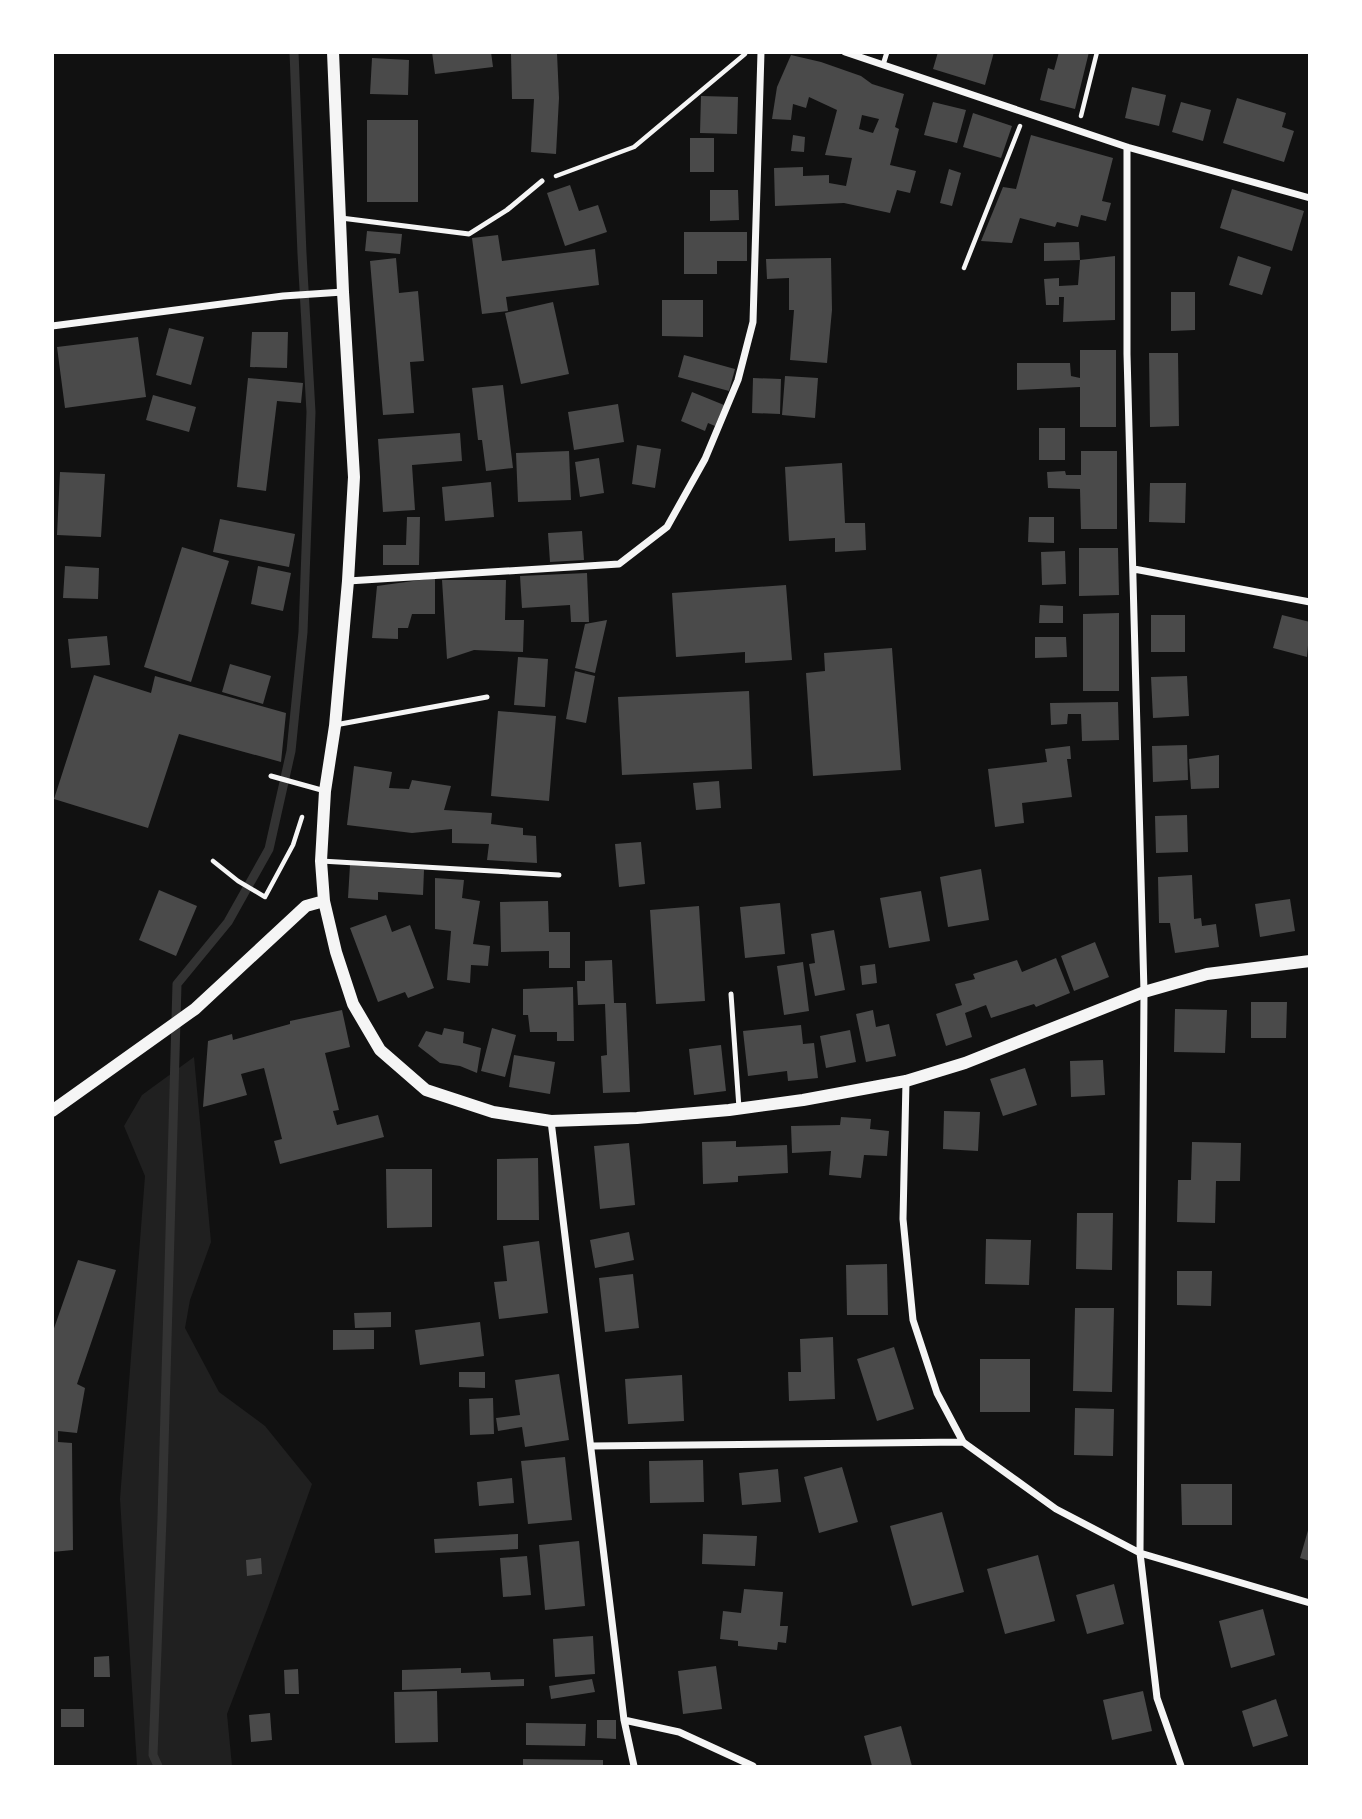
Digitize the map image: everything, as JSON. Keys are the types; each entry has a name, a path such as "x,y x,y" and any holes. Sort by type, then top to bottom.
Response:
{"street":[{"path":"332,52 354,477 335,726 324,791 321,861 324,901 353,1004 380,1050 426,1090 493,1112 551,1121 637,1118 803,1100 906,1081 965,1063 1144,992 1207,974 1310,961"},
{"path":"348,581 620,564 667,527 705,459 738,380 752,322 761,52"},
{"path":"845,52 1127,146 1310,198"},
{"path":"1127,146 1127,354 1144,992 1140,1553 1157,1698 1181,1766"},
{"path":"52,326 283,296 343,292"},
{"path":"1134,569 1310,601"},
{"path":"52,1111 195,1009 306,906 324,901"},
{"path":"906,1081 903,1219 912,1320 937,1394 963,1442 1056,1509 1140,1553 1310,1603"},
{"path":"551,1121 624,1720 634,1766"},
{"path":"591,1446 963,1442"},
{"path":"624,1720 679,1732 753,1766"}],"lane":[{"path":"883,65 887,52"},
{"path":"341,218 469,234 507,210 542,181"},
{"path":"335,726 487,697"},
{"path":"271,776 324,791"},
{"path":"321,861 559,875"},
{"path":"731,994 739,1108"}],"path":[{"path":"1078,130 1097,52"},
{"path":"542,181 635,147 742,55 751,54"},
{"path":"964,268 1026,113"},
{"path":"213,861 238,881 265,897 293,845 308,786"}],"shaded area":[{"path":"194,1057 211,1242 190,1300 185,1328 219,1392 265,1426 312,1484 227,1714 232,1766 137,1766 120,1499 145,1176 124,1126 142,1095"}],"building":[{"path":"432,52 491,52 493,67 435,74"},
{"path":"938,52 994,52 985,85 933,69"},
{"path":"1059,52 1089,52 1075,109 1040,100 1048,68 1054,70"},
{"path":"557,53 559,98 556,154 531,152 534,99 512,99 511,54"},
{"path":"791,55 821,62 861,76 872,84 904,94 895,127 899,129 890,165 916,171 910,193 897,190 890,213 844,203 775,206 774,168 803,167 803,176 829,175 829,183 846,186 852,158 825,155 837,110 809,97 806,108 793,104 791,120 772,119 777,87","holes":["862,115 879,119 873,133 859,129"]},
{"path":"372,58 409,60 408,95 370,94"},
{"path":"1132,87 1166,95 1159,126 1125,118"},
{"path":"701,96 738,97 737,134 700,133"},
{"path":"1237,98 1286,113 1282,127 1294,131 1284,162 1223,143"},
{"path":"933,102 966,110 957,143 924,135"},
{"path":"1181,102 1211,110 1203,141 1172,132"},
{"path":"973,113 1012,126 1001,158 963,147"},
{"path":"367,120 418,120 418,202 367,202"},
{"path":"793,135 805,137 804,152 791,151"},
{"path":"1031,135 1113,158 1102,201 1111,203 1106,221 1081,215 1078,227 1057,222 1055,227 1020,218 1012,243 981,241 1003,187 1016,189"},
{"path":"690,138 714,138 714,172 690,172"},
{"path":"949,169 961,173 952,206 940,203"},
{"path":"570,185 579,211 598,205 607,232 565,246 547,193"},
{"path":"1232,189 1304,211 1292,251 1220,228"},
{"path":"710,190 738,190 739,220 710,221"},
{"path":"367,231 402,234 400,254 365,251"},
{"path":"684,232 747,232 747,261 717,261 717,274 684,274"},
{"path":"498,235 502,261 595,249 599,285 506,297 508,311 482,314 472,238"},
{"path":"1079,242 1080,260 1044,261 1044,243"},
{"path":"1115,256 1115,320 1063,322 1064,297 1059,297 1059,305 1046,305 1044,279 1059,278 1059,286 1078,285 1080,260"},
{"path":"1238,256 1271,267 1262,295 1229,285"},
{"path":"396,258 399,293 418,291 424,361 410,362 414,413 383,415 370,261"},
{"path":"831,258 832,310 827,363 790,360 794,310 789,310 789,278 767,279 766,259"},
{"path":"1171,292 1195,292 1195,330 1171,331"},
{"path":"662,300 703,300 703,337 662,336"},
{"path":"553,302 569,374 521,384 505,313"},
{"path":"169,328 204,337 191,385 156,375"},
{"path":"252,332 288,332 287,368 250,367"},
{"path":"138,337 146,397 65,408 57,347"},
{"path":"1080,350 1116,350 1116,427 1080,427 1080,387 1017,390 1017,363 1070,363 1071,376 1080,378"},
{"path":"1149,353 1178,353 1179,426 1150,427"},
{"path":"684,355 735,369 729,391 678,377"},
{"path":"785,376 818,378 815,418 782,415"},
{"path":"248,378 303,383 301,403 277,401 266,491 237,487"},
{"path":"753,378 781,379 780,414 752,413"},
{"path":"503,385 513,468 486,471 482,440 478,440 472,388"},
{"path":"692,392 724,405 715,426 708,423 705,431 681,421"},
{"path":"153,395 196,407 189,432 146,420"},
{"path":"618,404 624,442 574,450 568,412"},
{"path":"1039,428 1065,428 1065,460 1039,460"},
{"path":"460,433 462,461 412,465 415,510 383,512 378,439"},
{"path":"637,445 661,449 655,488 632,484"},
{"path":"569,451 571,500 518,502 516,453"},
{"path":"1081,451 1117,451 1117,529 1081,529 1080,489 1048,488 1047,472 1065,471 1066,475 1081,475"},
{"path":"599,458 604,493 580,497 575,462"},
{"path":"842,463 845,523 865,523 866,550 835,552 835,538 789,541 785,467"},
{"path":"60,472 105,474 101,537 57,535"},
{"path":"491,482 494,517 445,521 442,487"},
{"path":"1150,483 1186,483 1185,523 1149,522"},
{"path":"407,517 420,517 419,565 383,565 383,545 406,545"},
{"path":"1029,517 1054,517 1054,543 1028,542"},
{"path":"220,519 295,534 289,567 213,552"},
{"path":"582,531 584,560 550,562 548,533"},
{"path":"182,547 229,561 191,682 144,667"},
{"path":"1079,548 1118,548 1119,595 1079,596"},
{"path":"1065,551 1066,584 1042,585 1041,552"},
{"path":"65,566 99,568 98,599 63,598"},
{"path":"258,566 291,573 283,611 251,604"},
{"path":"587,573 589,622 571,622 570,605 522,608 520,576"},
{"path":"435,578 435,614 412,614 408,628 398,628 398,639 372,638 377,586"},
{"path":"442,580 506,580 505,620 524,620 523,652 474,650 447,659"},
{"path":"786,585 792,660 745,663 745,652 676,657 672,593"},
{"path":"1040,605 1063,606 1063,623 1039,623"},
{"path":"1119,613 1119,691 1083,691 1083,614"},
{"path":"1151,615 1185,615 1185,652 1151,652"},
{"path":"1282,615 1310,622 1307,657 1273,648"},
{"path":"607,620 595,673 575,668 585,624"},
{"path":"107,636 110,665 71,668 68,639"},
{"path":"1035,637 1066,637 1067,657 1035,658"},
{"path":"892,648 901,770 813,776 806,673 825,671 824,653"},
{"path":"518,657 548,659 545,707 514,705"},
{"path":"230,664 271,676 263,704 222,692"},
{"path":"575,671 595,676 586,723 566,719"},
{"path":"94,675 151,693 155,676 286,713 281,762 179,734 148,828 54,799"},
{"path":"1187,676 1189,716 1153,718 1151,677"},
{"path":"749,691 752,769 622,775 618,697"},
{"path":"1118,702 1119,740 1082,741 1081,714 1068,714 1067,724 1051,725 1050,703"},
{"path":"498,711 556,716 549,801 491,796"},
{"path":"1187,745 1188,780 1153,782 1152,746"},
{"path":"1070,746 1071,759 1067,759 1072,797 1022,803 1024,823 995,827 988,769 1047,762 1045,749"},
{"path":"1219,755 1219,788 1191,789 1189,759"},
{"path":"354,766 392,772 389,788 409,789 412,780 451,786 444,810 492,813 491,824 523,828 523,835 536,836 537,863 487,860 489,844 452,843 452,829 412,833 347,825"},
{"path":"719,781 721,808 696,810 693,783"},
{"path":"1187,815 1188,852 1156,853 1155,816"},
{"path":"641,842 645,884 619,887 615,844"},
{"path":"350,865 424,870 423,895 378,892 378,900 348,898"},
{"path":"981,869 989,920 948,927 940,877"},
{"path":"1192,875 1194,919 1201,918 1202,926 1216,924 1219,947 1175,953 1170,923 1159,923 1158,877"},
{"path":"435,878 464,880 462,898 480,901 473,944 490,946 488,966 471,965 470,983 447,980 451,931 435,929"},
{"path":"159,890 197,906 176,956 139,940"},
{"path":"921,891 930,941 889,948 880,898"},
{"path":"1290,899 1295,931 1260,937 1255,904"},
{"path":"548,901 549,932 570,932 570,968 549,968 549,951 501,952 500,902"},
{"path":"780,903 785,954 745,958 740,907"},
{"path":"699,906 705,1001 656,1004 650,910"},
{"path":"386,915 392,932 410,925 434,988 408,998 405,992 378,1002 350,928"},
{"path":"834,930 845,990 815,996 809,964 815,963 811,934"},
{"path":"1095,942 1109,977 1074,991 1061,956"},
{"path":"1056,958 1070,993 1036,1007 1034,1004 991,1018 986,1005 965,1013 972,1037 946,1046 936,1014 962,1005 955,984 975,979 973,974 1017,960 1022,972"},
{"path":"612,960 614,1003 626,1003 630,1092 603,1093 601,1056 607,1055 605,1004 578,1005 577,981 585,981 585,961"},
{"path":"803,962 809,1011 784,1015 777,966"},
{"path":"875,964 877,983 862,985 860,966"},
{"path":"573,987 574,1041 557,1041 557,1032 530,1032 528,1015 523,1015 523,989"},
{"path":"1251,1002 1287,1002 1286,1038 1251,1038"},
{"path":"1175,1009 1227,1010 1225,1053 1174,1052"},
{"path":"342,1010 350,1047 325,1053 339,1110 333,1111 337,1125 378,1115 384,1137 280,1164 274,1141 282,1139 264,1068 241,1074 247,1095 203,1107 208,1041 232,1034 233,1040 290,1024 290,1021"},
{"path":"873,1010 876,1027 889,1024 896,1056 866,1062 856,1014"},
{"path":"801,1025 803,1044 814,1043 818,1078 788,1081 787,1071 748,1076 743,1031"},
{"path":"444,1028 464,1032 463,1043 481,1048 477,1073 460,1066 440,1063 418,1046 426,1031 442,1035"},
{"path":"492,1028 516,1035 505,1077 481,1071"},
{"path":"850,1030 856,1062 826,1068 820,1036"},
{"path":"721,1045 726,1091 694,1095 689,1049"},
{"path":"514,1055 555,1062 550,1094 509,1087"},
{"path":"1103,1060 1105,1095 1071,1097 1070,1061"},
{"path":"1025,1068 1037,1105 1003,1116 990,1079"},
{"path":"944,1111 980,1112 978,1151 943,1149"},
{"path":"841,1117 871,1119 870,1129 889,1131 887,1156 864,1155 861,1178 829,1175 831,1151 792,1153 791,1126 840,1125"},
{"path":"736,1141 736,1147 787,1145 788,1173 738,1176 738,1182 703,1184 702,1142"},
{"path":"1192,1142 1241,1143 1240,1181 1216,1181 1215,1223 1177,1222 1178,1180 1191,1180"},
{"path":"629,1143 635,1205 600,1209 594,1146"},
{"path":"538,1158 539,1220 497,1220 497,1159"},
{"path":"386,1169 432,1169 432,1227 387,1228"},
{"path":"1077,1213 1113,1213 1112,1270 1076,1269"},
{"path":"629,1232 634,1260 595,1268 590,1240"},
{"path":"986,1239 1031,1240 1029,1285 985,1284"},
{"path":"539,1241 548,1313 499,1319 494,1282 507,1281 503,1246"},
{"path":"78,1260 116,1270 77,1384 85,1388 77,1433 58,1431 58,1442 72,1443 73,1550 52,1552 52,1334"},
{"path":"887,1264 888,1315 847,1315 846,1265"},
{"path":"1177,1271 1212,1271 1211,1306 1177,1305"},
{"path":"633,1274 639,1328 605,1332 599,1278"},
{"path":"1075,1308 1114,1308 1112,1392 1073,1391"},
{"path":"391,1312 391,1327 355,1328 354,1313"},
{"path":"480,1322 484,1356 420,1365 415,1330"},
{"path":"333,1330 374,1330 374,1349 333,1350"},
{"path":"833,1337 835,1399 789,1401 788,1372 801,1372 800,1339"},
{"path":"894,1347 914,1409 877,1421 857,1359"},
{"path":"980,1359 1030,1359 1030,1412 980,1412"},
{"path":"459,1372 485,1372 485,1388 459,1387"},
{"path":"559,1374 569,1440 525,1447 522,1427 498,1431 496,1418 520,1415 515,1380"},
{"path":"682,1375 684,1421 628,1424 625,1379"},
{"path":"493,1398 494,1434 470,1435 469,1399"},
{"path":"1075,1408 1114,1409 1113,1456 1074,1455"},
{"path":"565,1457 572,1520 528,1524 521,1461"},
{"path":"703,1460 704,1502 650,1503 649,1461"},
{"path":"842,1467 858,1522 819,1533 804,1477"},
{"path":"778,1469 781,1502 742,1505 739,1473"},
{"path":"512,1478 514,1503 479,1506 477,1482"},
{"path":"1181,1484 1232,1484 1232,1525 1182,1525"},
{"path":"942,1512 964,1592 912,1606 890,1526"},
{"path":"1310,1527 1310,1561 1300,1558"},
{"path":"518,1534 518,1549 435,1553 434,1539"},
{"path":"703,1534 757,1536 755,1566 702,1564"},
{"path":"579,1541 585,1606 545,1610 539,1545"},
{"path":"1038,1555 1055,1621 1005,1634 987,1569"},
{"path":"527,1556 531,1595 503,1597 500,1558"},
{"path":"261,1558 262,1574 247,1576 246,1560"},
{"path":"1114,1584 1124,1624 1087,1634 1076,1595"},
{"path":"744,1589 783,1592 780,1626 788,1626 786,1643 778,1642 777,1650 738,1646 738,1641 720,1639 723,1611 741,1613"},
{"path":"1263,1609 1275,1655 1231,1668 1219,1621"},
{"path":"593,1636 595,1674 555,1677 553,1639"},
{"path":"109,1656 110,1677 94,1677 94,1657"},
{"path":"716,1666 722,1709 683,1714 678,1671"},
{"path":"461,1668 461,1673 490,1672 491,1680 524,1679 524,1686 402,1690 402,1670"},
{"path":"298,1669 299,1694 285,1694 284,1670"},
{"path":"592,1679 595,1692 551,1699 549,1686"},
{"path":"437,1691 438,1742 395,1743 394,1692"},
{"path":"1143,1691 1152,1731 1112,1740 1103,1700"},
{"path":"1276,1699 1288,1736 1253,1747 1242,1711"},
{"path":"61,1709 84,1709 84,1727 61,1727"},
{"path":"270,1713 272,1740 251,1742 249,1715"},
{"path":"597,1720 616,1720 616,1739 597,1738"},
{"path":"526,1723 586,1724 585,1746 526,1745"},
{"path":"901,1726 912,1766 872,1766 864,1736"},
{"path":"523,1759 603,1760 603,1766 523,1766"}],"waterway":[{"path":"158,1766 153,1755 177,984 228,922 269,849 291,751 303,632 311,412 294,52"}]}
